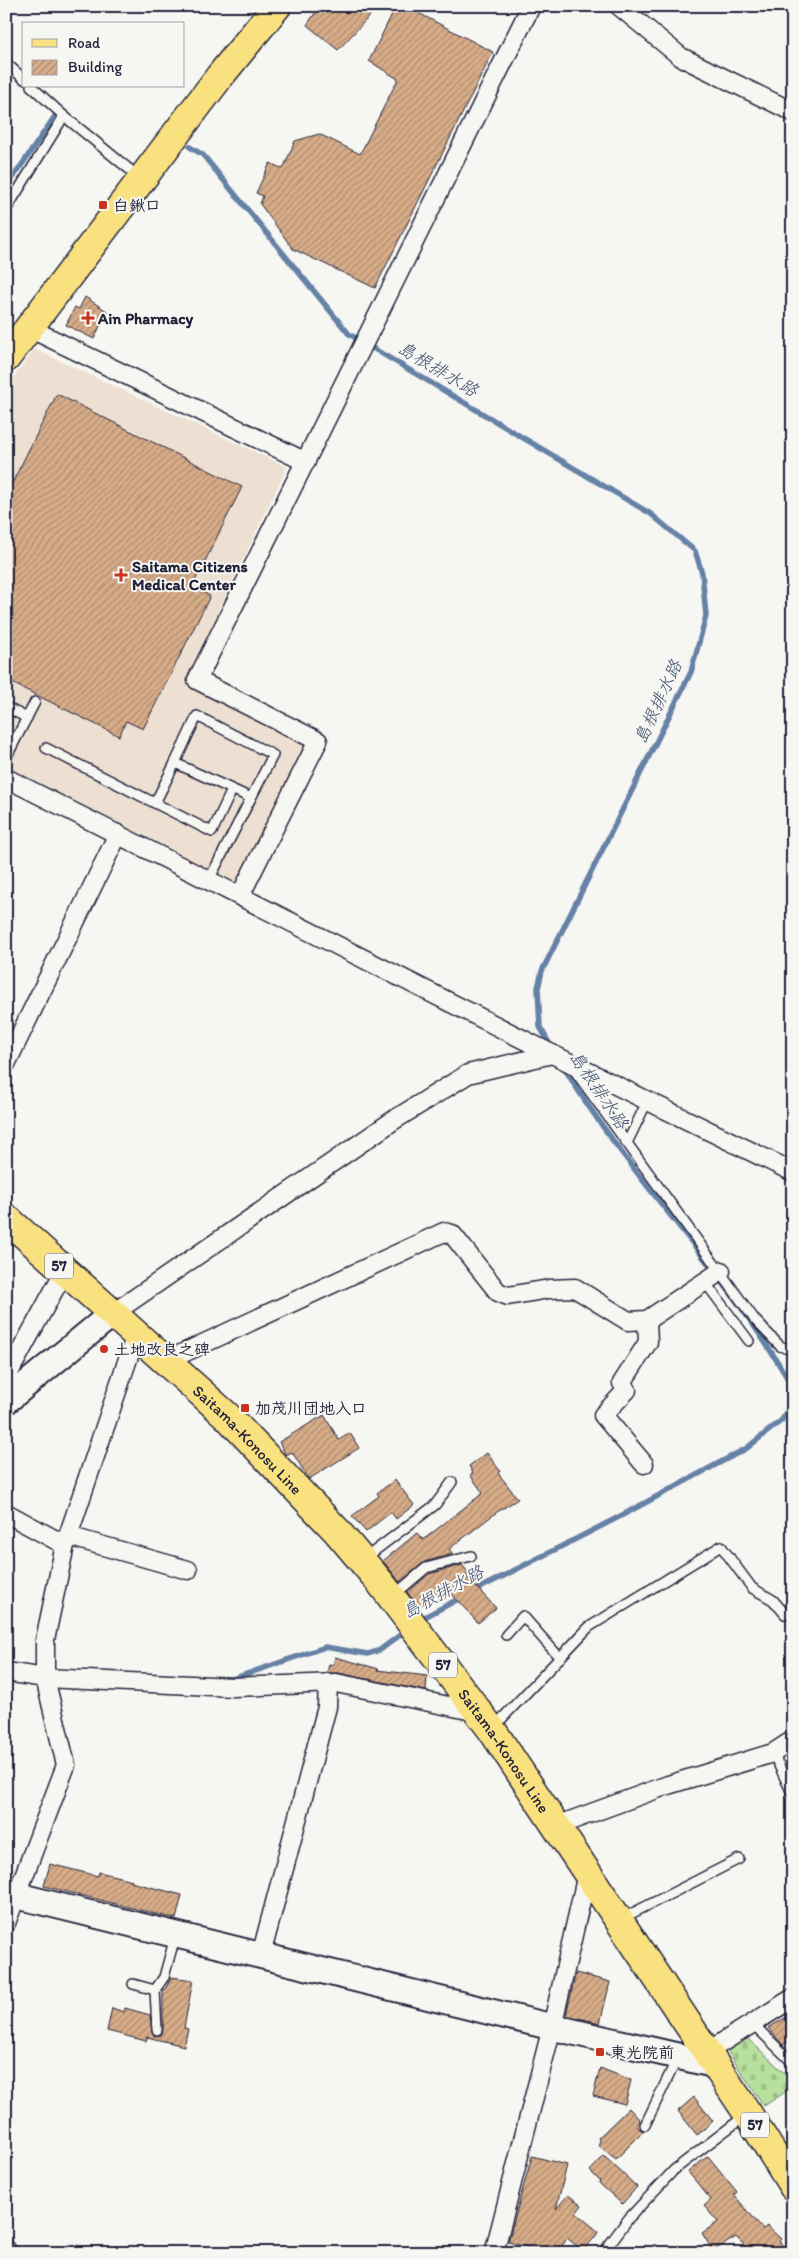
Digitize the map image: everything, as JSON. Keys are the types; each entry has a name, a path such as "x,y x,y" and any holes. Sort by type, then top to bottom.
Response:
{"main road":[{"path":"6,358 220,76 277,6"},
{"name":"Saitama-Konosu Line","path":"6,1218 227,1416 279,1469 362,1561 485,1721 711,2058 793,2186"}],"street":[{"path":"240,896 318,741 197,680 531,6"},
{"path":"619,6 681,57 793,112"},
{"path":"29,328 306,462"},
{"path":"6,778 560,1058 793,1172"},
{"path":"6,1064 118,834"},
{"path":"6,1401 112,1314 394,1120 468,1074 560,1058"},
{"path":"166,1361 444,1232 452,1234 498,1292 508,1296 549,1289 575,1288 628,1321 647,1320 721,1271"},
{"path":"6,1378 65,1270"},
{"path":"644,1464 604,1415 627,1390 622,1383 648,1342 647,1320"},
{"path":"6,1923 12,1894 66,1765 45,1677 45,1640 66,1541 136,1335"},
{"path":"6,1513 66,1541 188,1570"},
{"path":"6,1672 45,1677 233,1687 328,1684 485,1721"},
{"path":"261,1955 327,1707 328,1684"},
{"path":"556,1826 668,1785 773,1753 793,1740"},
{"path":"494,2253 552,2027 587,1874"},
{"path":"12,1894 679,2057 711,2058 752,2024 793,1998"}],"lane":[{"path":"6,63 22,77"},
{"path":"33,88 64,116 141,179"},
{"path":"6,210 64,116"},
{"path":"6,758 35,702"},
{"path":"6,708 27,718"},
{"path":"155,804 197,716 273,755 209,880"},
{"path":"46,748 212,832 232,790"},
{"path":"175,762 250,798"},
{"path":"560,1058 627,1143 755,1320 769,1337 780,1346 793,1351"},
{"path":"627,1143 645,1106 646,1099"},
{"path":"705,1282 749,1341"},
{"path":"362,1561 435,1505 452,1482"},
{"path":"485,1721 560,1658 589,1627 721,1546 752,1588 773,1600 785,1614 793,1609"},
{"path":"391,1598 426,1568 471,1556"},
{"path":"506,1635 524,1616 560,1658"},
{"path":"773,1753 793,1795"},
{"path":"619,1921 739,1859"},
{"path":"157,2030 155,1990 164,1977 176,1934"},
{"path":"133,1984 155,1990"},
{"path":"752,2024 793,2063"},
{"path":"645,2125 679,2057"},
{"path":"603,2253 629,2218 674,2170 748,2114"}],"shaded area":[{"name":"Saitama Citizens Medical Center","path":"35,349 287,467 185,682 308,744 235,885 6,770 6,387"}],"green space":[{"path":"745,2036 793,2081 793,2087 764,2106 726,2049"}],"building":[{"path":"320,6 379,6 338,50 307,25"},
{"path":"396,6 405,6 493,52 375,288 293,249 260,204 263,196 256,193 270,163 283,169 295,141 319,134 360,154 398,79 369,61"},
{"path":"85,297 107,311 94,339 66,325 75,307 79,309"},
{"path":"57,394 242,487 192,587 210,596 143,729 126,721 119,736 6,680 6,495"},
{"path":"324,1415 339,1440 350,1433 359,1448 309,1479 292,1452 286,1455 279,1442"},
{"path":"487,1453 500,1471 498,1473 518,1499 497,1512 449,1549 453,1554 424,1562 400,1582 383,1561 417,1533 423,1540 483,1493 470,1475 473,1473 469,1466"},
{"path":"395,1480 414,1505 396,1519 391,1512 366,1532 352,1516 379,1496 377,1493"},
{"path":"462,1565 469,1573 466,1576 496,1608 478,1623 448,1590 440,1597 438,1593 419,1608 407,1592 429,1574"},
{"path":"335,1657 379,1669 377,1670 427,1676 426,1691 338,1673 327,1673 329,1664 333,1665"},
{"path":"50,1864 98,1876 99,1872 182,1895 176,1919 44,1886"},
{"path":"576,1973 610,1982 600,2023 566,2015"},
{"path":"171,1977 193,1980 184,2028 188,2029 184,2046 147,2037 146,2041 107,2031 112,2008 124,2012 125,2008 150,2015 152,2033 155,2036 161,2035 163,2030 163,1990 166,1988"},
{"path":"785,2018 793,2030 793,2038 783,2045 768,2028"},
{"path":"600,2068 631,2080 625,2104 593,2096"},
{"path":"694,2097 713,2121 697,2135 678,2111"},
{"path":"629,2108 640,2120 637,2126 643,2132 616,2159 598,2145 600,2141 598,2138"},
{"path":"532,2156 567,2165 556,2209 568,2195 582,2205 576,2213 599,2232 583,2251 567,2238 558,2253 536,2253 537,2250 508,2242"},
{"path":"604,2156 637,2187 622,2204 599,2183 600,2181 590,2171"},
{"path":"708,2156 737,2192 734,2195 763,2229 767,2226 781,2239 779,2241 789,2253 752,2253 736,2237 713,2251 702,2233 718,2222 704,2206 711,2200 688,2172"}],"waterway":[{"path":"6,188 55,116"},
{"name":"島根排水路","path":"190,147 203,155 349,334 651,514 695,551 702,573 706,616 691,672 542,971 538,988 540,1027 552,1048"},
{"name":"島根排水路","path":"562,1064 588,1106 617,1146 739,1304 793,1388"},
{"name":"島根排水路","path":"472,1592 615,1519 747,1448 782,1420 793,1399"},
{"name":"島根排水路","path":"419,1620 464,1596"},
{"name":"島根排水路","path":"225,1679 232,1679 325,1647 368,1654 380,1650 408,1629"}],"place":[{"name":"白鍬口","path":"103,205"},
{"name":"Ain Pharmacy","path":"88,318"},
{"name":"Saitama Citizens Medical Center","path":"121,575"},
{"name":"土地改良之碑","path":"104,1349"},
{"name":"加茂川団地入口","path":"245,1408"},
{"name":"東光院前","path":"600,2052"}]}
